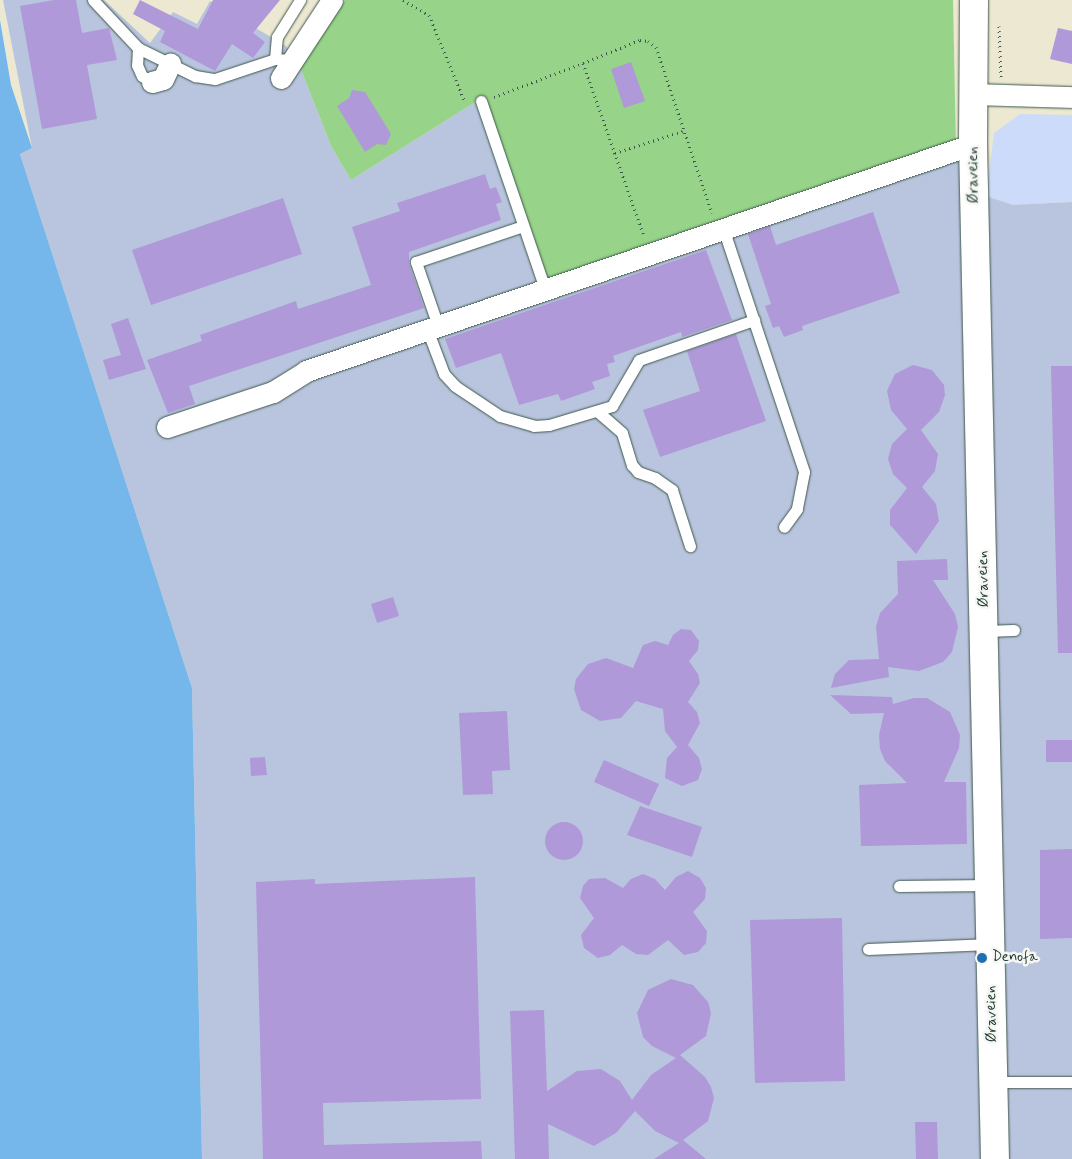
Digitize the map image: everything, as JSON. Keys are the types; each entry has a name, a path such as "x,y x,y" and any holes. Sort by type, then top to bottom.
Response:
{"street":[{"path":"283,66 332,0"},
{"name":"Øraveien","path":"974,0 974,144 995,1159"},
{"path":"152,82 163,79 170,64"},
{"path":"975,94 1072,97"},
{"path":"167,427 273,392 306,371 974,144"}],"lane":[{"path":"93,0 138,48 195,76 215,80 283,66 277,37 300,0"},
{"path":"138,48 137,65 142,76 152,82"},
{"path":"482,106 545,289"},
{"path":"523,226 416,262 444,374 475,402 500,416 534,426 549,425 612,406 639,360 754,320"},
{"path":"721,229 754,320 804,472 797,509 784,527"},
{"path":"597,411 622,434 632,466 638,472 655,478 672,490 690,546"},
{"path":"985,632 1014,630"},
{"path":"899,886 990,885"},
{"path":"868,949 991,944"},
{"path":"993,1082 1072,1082"}],"path":[{"path":"403,0 429,15 470,114 482,106 608,51 640,40 648,41 656,47 683,131 721,229"},
{"path":"999,19 1002,95"},
{"path":"583,63 650,253"},
{"path":"615,153 683,131"}],"shaded area":[{"path":"3,0 104,0 150,43 173,12 197,24 210,1 286,46 300,67 331,146 351,180 480,99 956,149 986,196 1013,205 1072,202 1072,1159 202,1159 192,688 20,154 32,148"},
{"path":"1020,114 1072,115 1072,202 1012,205 986,196 994,133"}],"green space":[{"path":"345,0 953,0 956,149 540,291 480,99 351,180 331,146 300,67"}],"water":[{"path":"0,20 11,85 32,148 20,154 192,688 202,1159 0,1159"}],"building":[{"path":"54,0 76,0 82,33 109,28 117,60 87,65 97,119 42,129 20,6"},
{"path":"140,0 198,29 213,0 280,0 253,33 265,42 253,58 232,44 215,71 160,42 165,31 133,14"},
{"path":"1058,28 1072,31 1072,64 1050,59"},
{"path":"631,62 645,101 624,108 611,69"},
{"path":"352,90 365,92 391,134 386,145 377,144 365,152 337,106 349,98"},
{"path":"485,174 490,189 496,187 502,202 496,204 501,220 409,252 409,264 424,308 189,386 195,404 168,413 147,360 202,341 200,335 296,301 298,309 371,285 352,227 400,211 397,203"},
{"path":"283,198 302,254 151,305 132,250"},
{"path":"873,212 900,293 802,326 803,330 784,337 779,326 773,328 765,306 771,304 748,234 770,226 776,245"},
{"path":"706,250 732,320 682,337 681,332 613,356 615,362 607,364 610,376 592,382 595,389 561,401 558,394 519,405 501,353 456,368 445,339"},
{"path":"128,318 146,369 109,380 103,360 121,355 111,324"},
{"path":"736,334 766,421 660,457 643,410 700,391 687,351"},
{"path":"913,365 932,370 944,385 945,395 939,412 921,430 938,454 935,471 922,487 936,504 939,521 916,554 890,525 890,510 907,488 893,474 888,459 892,444 907,429 891,410 887,391 895,374"},
{"path":"1051,366 1072,366 1072,653 1058,653"},
{"path":"947,559 948,580 933,580 955,614 958,627 952,652 943,662 919,671 888,667 889,677 831,688 835,674 849,660 879,659 876,627 880,613 898,594 897,561"},
{"path":"393,597 399,616 377,623 371,604"},
{"path":"681,629 691,630 699,641 698,650 689,661 698,674 700,683 688,702 697,712 700,723 688,745 699,758 702,769 698,780 682,786 665,778 667,758 677,747 665,731 663,709 636,701 621,718 600,721 581,710 574,689 576,679 588,664 606,658 633,668 643,645 655,641 668,645 673,635"},
{"path":"830,695 892,697 893,704 914,698 927,698 950,712 960,735 959,748 944,782 966,782 967,844 861,846 859,785 907,783 885,761 880,749 879,735 884,713 851,714"},
{"path":"507,711 510,770 492,771 493,794 463,795 459,713"},
{"path":"1046,740 1072,740 1072,762 1046,762"},
{"path":"265,757 267,775 251,776 250,758"},
{"path":"604,760 659,784 649,806 594,782"},
{"path":"640,806 702,827 692,857 627,835"},
{"path":"564,822 577,828 583,841 577,854 564,860 551,854 545,841 551,828"},
{"path":"1072,849 1072,938 1040,939 1040,850"},
{"path":"688,871 700,878 706,888 705,899 693,912 707,931 706,943 698,952 684,955 668,940 648,955 636,954 622,945 610,955 598,958 584,948 581,935 594,918 580,898 583,886 589,879 605,878 623,888 631,879 643,874 655,879 665,890 676,877"},
{"path":"475,877 481,1099 323,1103 324,1145 481,1141 482,1159 263,1159 256,882 315,879 315,884"},
{"path":"842,918 845,1081 755,1083 750,920"},
{"path":"671,979 693,985 708,1002 711,1013 706,1036 680,1055 705,1077 711,1087 714,1098 708,1121 683,1140 706,1159 654,1159 679,1143 655,1131 635,1111 616,1133 594,1146 548,1124 549,1159 515,1159 510,1011 544,1010 547,1091 577,1071 601,1069 620,1081 632,1100 651,1075 676,1058 652,1046 643,1037 637,1013 648,990"},
{"path":"915,1122 937,1122 938,1159 916,1159"}],"place":[{"name":"Denofa","path":"982,958"}]}
